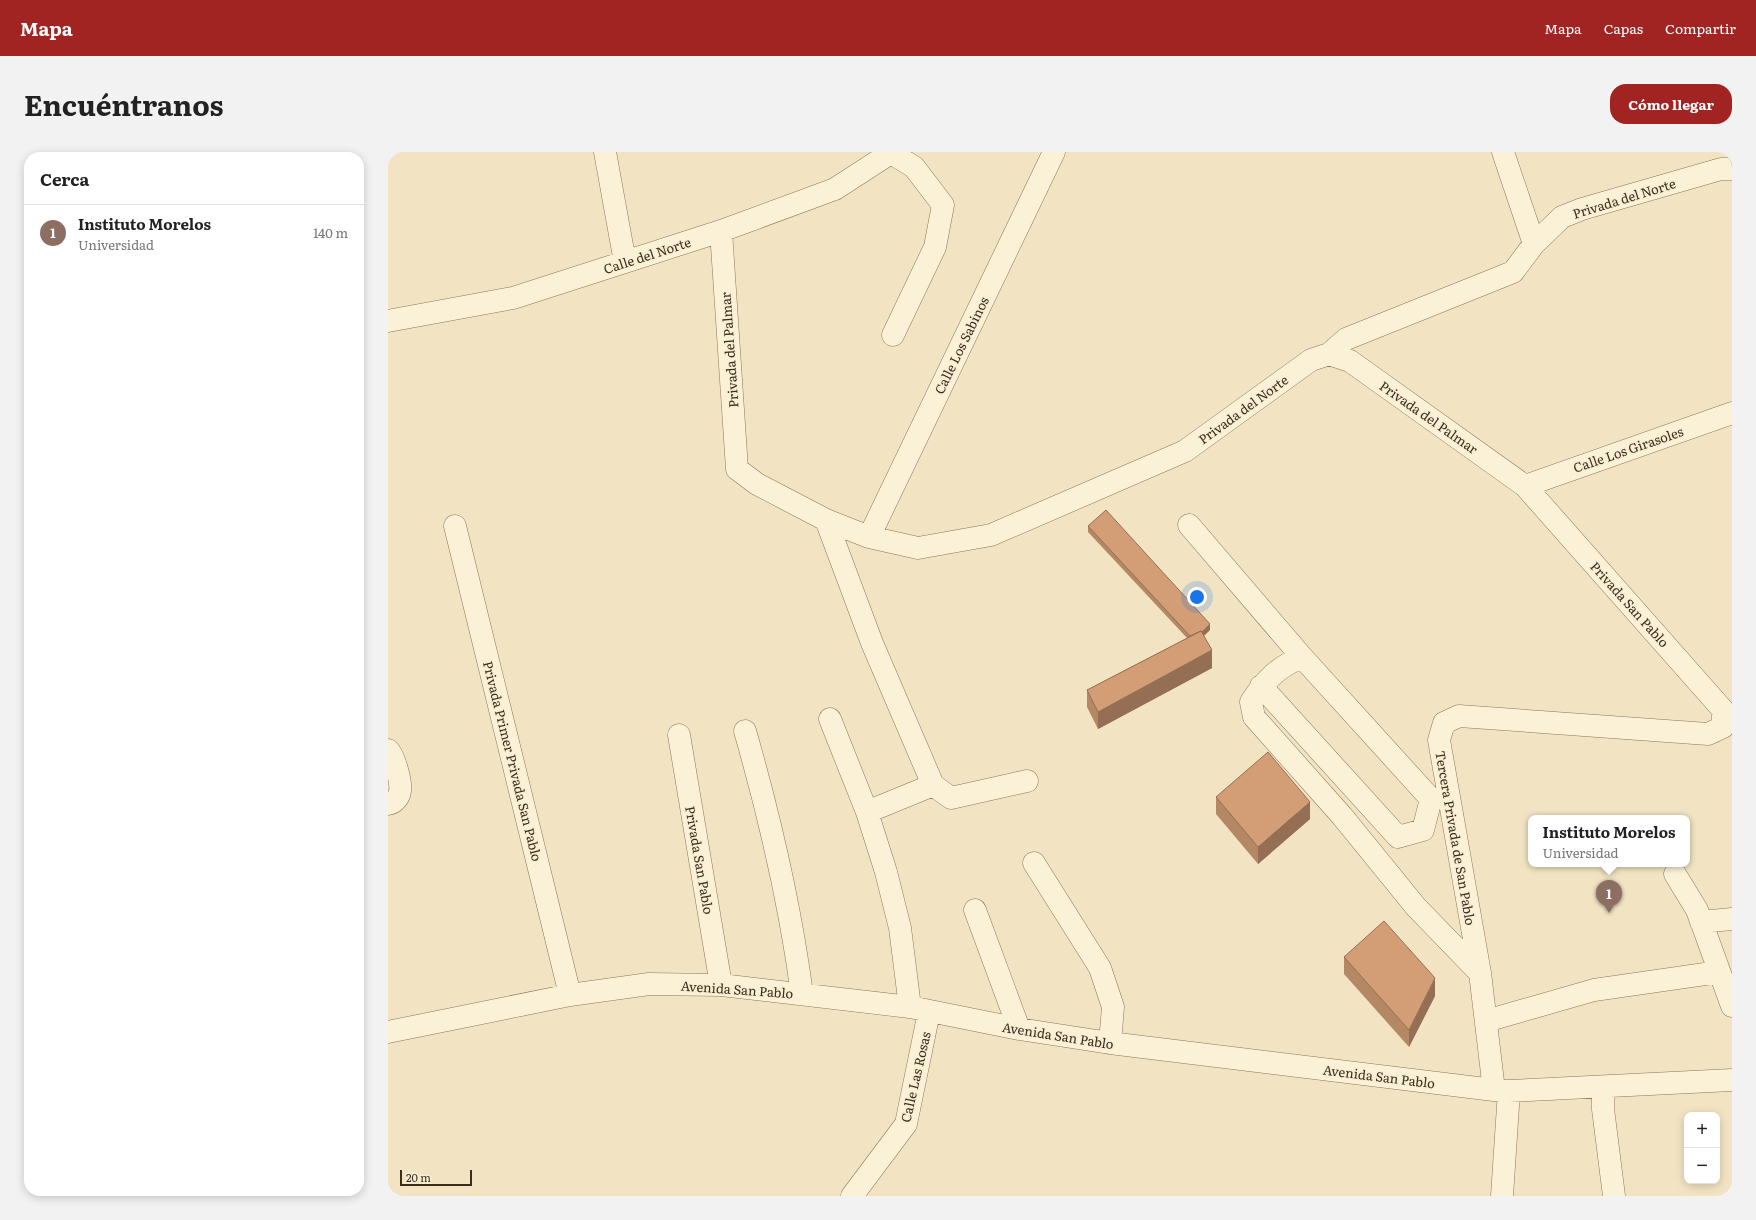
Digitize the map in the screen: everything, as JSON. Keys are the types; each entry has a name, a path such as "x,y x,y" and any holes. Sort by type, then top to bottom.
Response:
{"street":[{"path":"605,152 625,262"},
{"name":"Calle Los Sabinos","path":"868,537 1054,152"},
{"path":"1503,152 1534,244"},
{"path":"891,153 914,167 943,206 936,247 893,335"},
{"name":"Calle del Norte","path":"388,321 513,298 721,231 834,189 891,153"},
{"name":"Privada del Norte","path":"737,469 757,484 826,520 868,537 918,548 991,535 1185,451 1311,360 1330,354 1346,339 1513,272 1534,244 1562,217 1582,208 1720,169 1732,169"},
{"name":"Privada del Palmar","path":"721,231 737,469"},
{"name":"Privada del Palmar","path":"1330,354 1350,361 1525,486"},
{"name":"Calle Los Girasoles","path":"1525,486 1732,413"},
{"name":"Privada San Pablo","path":"1525,486 1723,710 1723,727"},
{"path":"826,520 872,643 933,785 950,798 1027,781"},
{"path":"1189,525 1302,657 1431,799 1423,830 1398,837 1262,686"},
{"name":"Privada Primer Privada San Pablo","path":"455,526 570,995"},
{"path":"1302,657 1285,664 1262,686 1251,702 1254,717 1342,816 1416,907 1480,973"},
{"name":"Tercera Privada de San Pablo","path":"1502,1196 1502,1091 1486,1020 1480,973 1439,740 1444,723 1459,716 1708,734 1723,727"},
{"name":"Calle Las Rosas","path":"830,719 867,812 900,928 920,1010 906,1124 852,1196"},
{"path":"745,731 764,797 780,862 794,932 802,994"},
{"name":"Privada San Pablo","path":"679,734 722,985"},
{"path":"388,750 393,756 401,790 398,798 388,804"},
{"path":"867,812 933,785"},
{"path":"1034,863 1100,968 1113,1007 1110,1043"},
{"path":"1675,874 1697,910 1732,1006"},
{"path":"975,910 1019,1029"},
{"path":"1702,922 1732,918"},
{"path":"1486,1020 1594,990 1719,972"},
{"name":"Avenida San Pablo","path":"388,1032 570,995 650,984 722,985 920,1010 1019,1029 1110,1043 1502,1091 1732,1080"},
{"path":"1603,1087 1603,1109 1614,1196"}],"building":[{"path":"1106,510 1210,624 1202,632 1201,631 1190,636 1088,526"},
{"path":"1201,631 1212,650 1098,712 1087,690"},
{"path":"1268,752 1310,802 1258,847 1216,797"},
{"path":"1384,921 1435,978 1409,1030 1344,957"}],"place":[{"name":"Instituto Morelos","path":"1609,913"}]}
